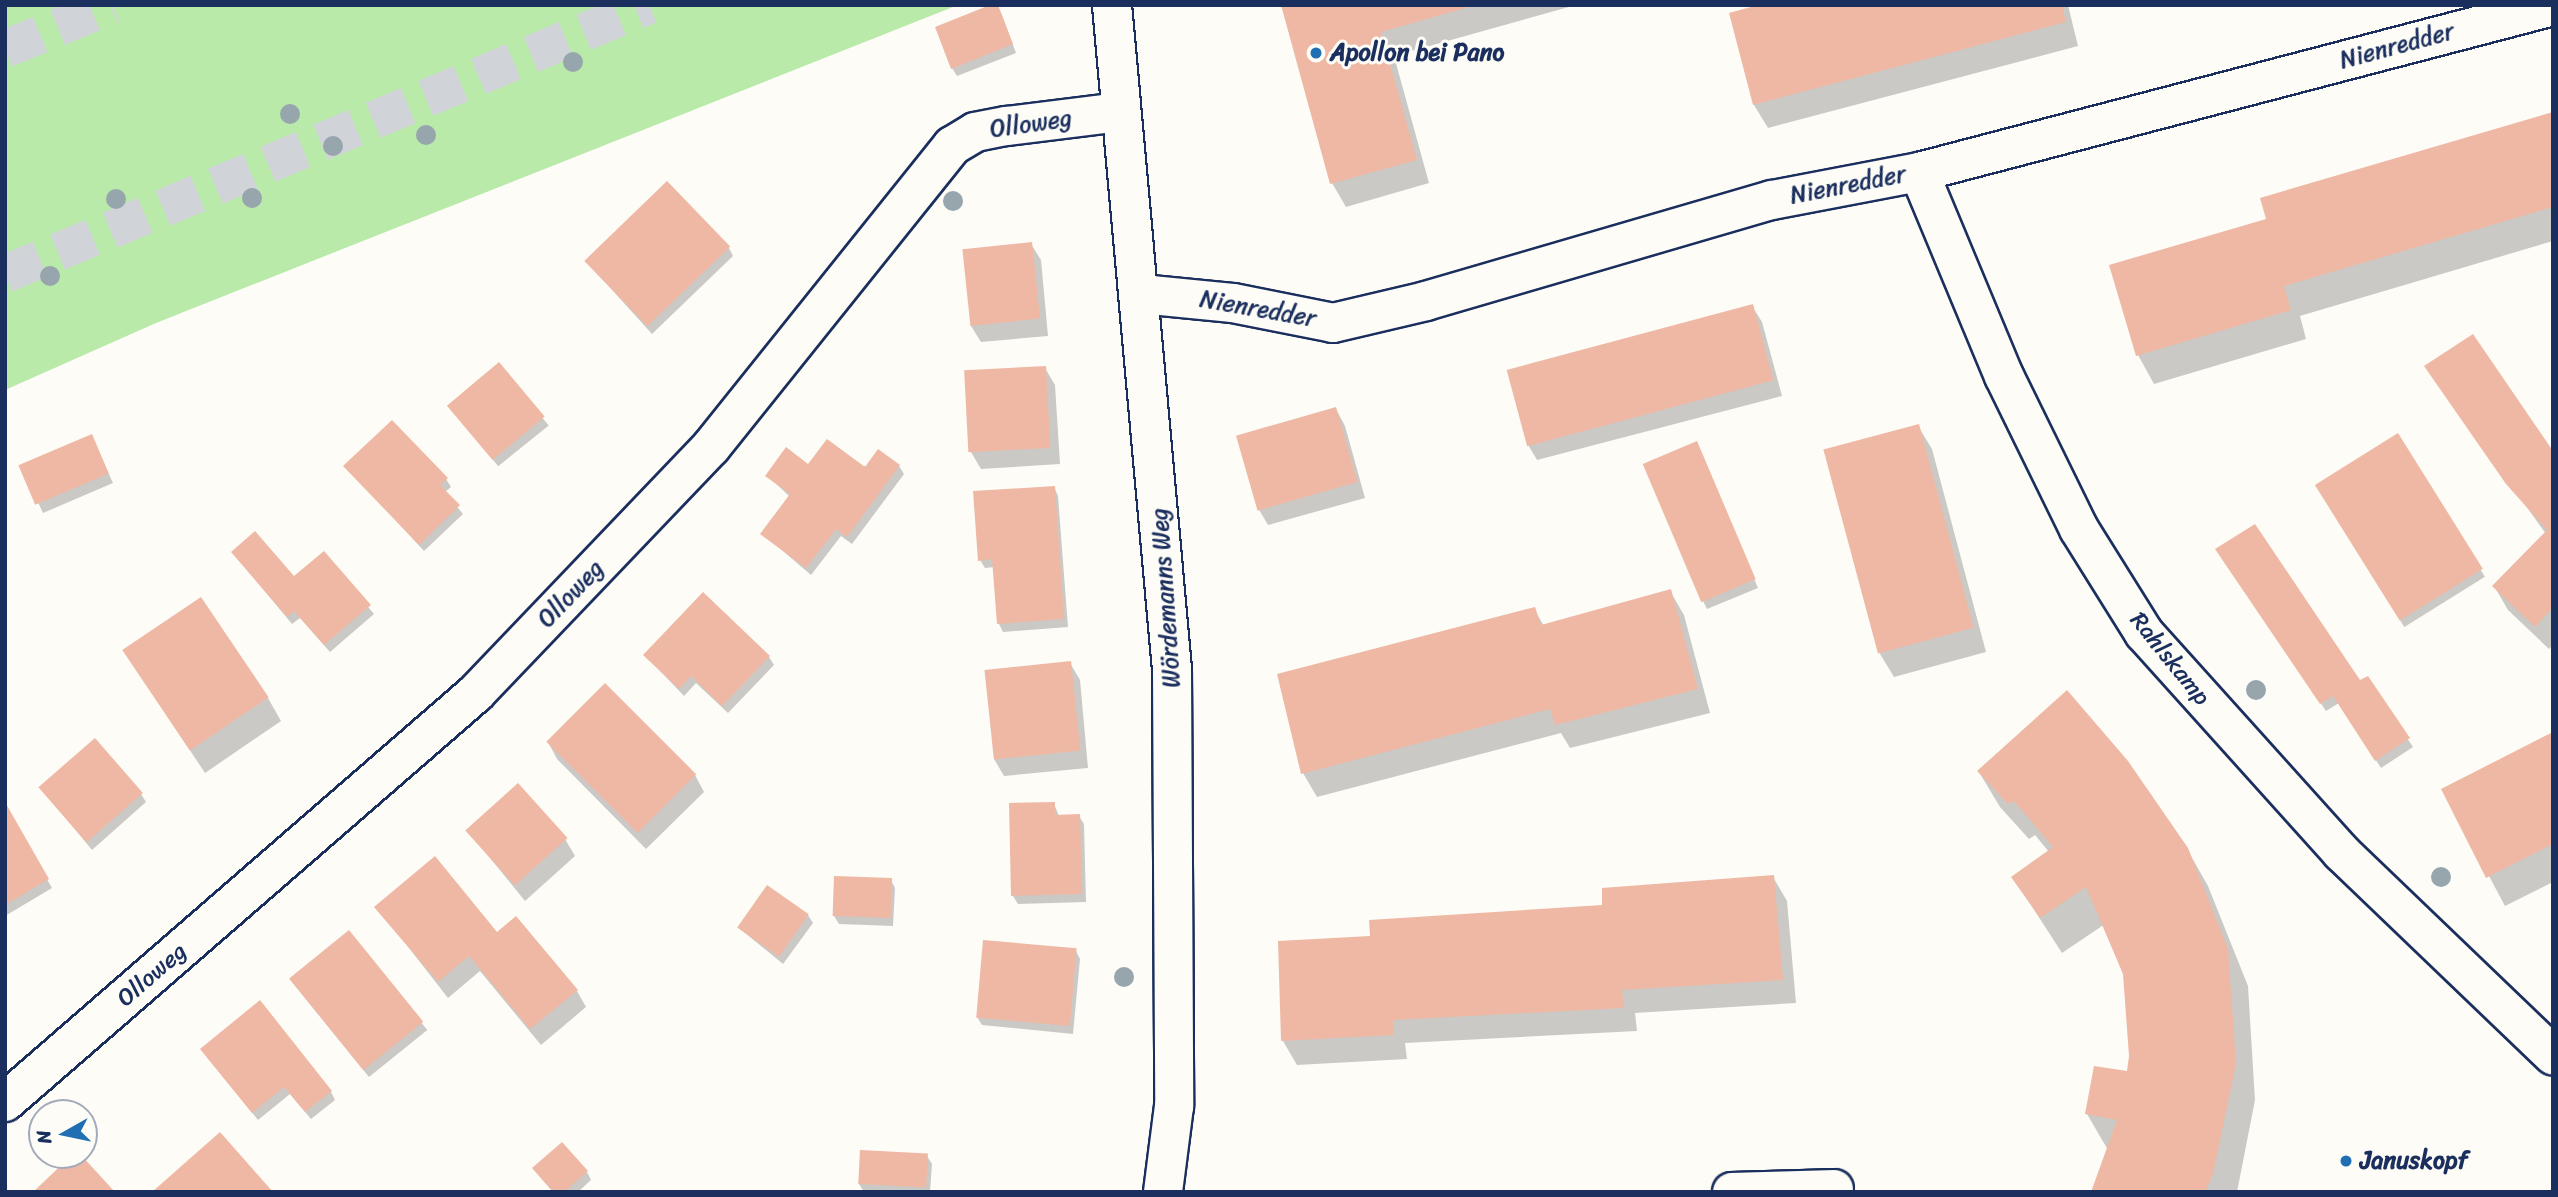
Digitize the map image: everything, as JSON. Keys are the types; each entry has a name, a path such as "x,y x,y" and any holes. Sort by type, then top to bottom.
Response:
{"street":[{"name":"Wördemanns Weg","path":"1112,5 1120,112 1141,293 1172,670 1174,1106 1163,1192"},
{"name":"Nienredder","path":"1141,293 1222,301 1334,323 1426,302 1772,200 1919,172 2553,6"},
{"name":"Olloweg","path":"5,1102 476,694 711,447 952,146 975,132 1120,112"},
{"name":"Rahlskamp","path":"1919,172 1926,197 2004,376 2073,517 2144,633 2341,852 2553,1055"},
{"path":"1732,1192 1834,1189"}],"green space":[{"path":"5,5 958,5 156,323 5,390"}],"building":[{"path":"990,5 998,5 1013,44 951,69 935,27"},
{"path":"1281,5 1476,5 1381,32 1417,160 1330,184"},
{"path":"1758,5 2062,5 2066,22 1753,105 1729,13"},
{"path":"2553,112 2553,207 2284,286 2291,310 2136,356 2109,265 2266,219 2260,198"},
{"path":"667,181 730,246 647,326 584,261"},
{"path":"1032,242 1040,319 970,326 962,249"},
{"path":"1753,304 1773,380 1527,446 1507,370"},
{"path":"2473,334 2553,451 2553,607 2535,627 2492,586 2547,530 2506,484 2424,366"},
{"path":"499,362 545,416 493,460 447,406"},
{"path":"1046,366 1050,448 968,452 964,370"},
{"path":"1336,407 1357,482 1258,511 1236,436"},
{"path":"392,420 448,478 440,485 460,505 419,545 343,466"},
{"path":"1919,424 1974,628 1878,653 1823,450"},
{"path":"2398,433 2483,569 2400,621 2315,485"},
{"path":"92,434 109,474 35,505 18,465"},
{"path":"827,439 865,467 878,449 900,465 847,537 836,529 806,568 760,534 790,494 765,476 786,447 808,464"},
{"path":"1697,441 1756,579 1701,602 1643,464"},
{"path":"1055,486 1064,619 997,624 992,559 978,561 973,491"},
{"path":"2255,524 2360,680 2368,676 2410,738 2375,761 2333,696 2320,704 2215,549"},
{"path":"255,531 294,576 324,551 371,605 324,645 294,611 287,617 231,552"},
{"path":"1671,589 1698,689 1555,725 1550,709 1301,774 1277,674 1535,607 1541,625"},
{"path":"703,592 770,656 722,706 691,676 679,689 643,655"},
{"path":"201,597 269,697 190,750 122,650"},
{"path":"1071,661 1080,751 994,760 984,670"},
{"path":"605,683 696,774 638,833 546,742"},
{"path":"2067,690 2128,761 2188,848 2228,949 2236,1063 2213,1174 2205,1192 2091,1192 2117,1120 2085,1114 2094,1066 2127,1071 2129,1056 2123,974 2086,887 2040,918 2011,877 2053,847 2014,801 2008,804 1977,771"},
{"path":"2553,732 2553,844 2486,878 2441,789"},
{"path":"95,738 143,793 86,842 38,787"},
{"path":"518,783 568,838 515,886 465,831"},
{"path":"5,802 49,879 5,905"},
{"path":"1055,802 1055,815 1080,814 1082,894 1011,896 1009,803"},
{"path":"435,856 497,932 516,916 578,990 530,1029 469,956 438,982 374,907"},
{"path":"1774,875 1783,980 1622,990 1624,1008 1393,1020 1394,1035 1281,1041 1278,941 1370,936 1369,920 1602,905 1602,888"},
{"path":"834,876 892,878 891,918 833,916"},
{"path":"767,885 809,914 779,957 737,928"},
{"path":"349,930 423,1022 363,1070 289,978"},
{"path":"983,940 1077,948 1070,1026 976,1018"},
{"path":"260,1000 332,1091 305,1112 284,1087 252,1113 200,1049"},
{"path":"220,1132 273,1192 152,1192"},
{"path":"562,1142 588,1171 564,1192 553,1192 532,1168"},
{"path":"860,1150 928,1154 926,1188 858,1184"},
{"path":"57,1169 94,1169 115,1192 33,1192"}],"tunnel":[{"path":"5,49 112,5"},
{"path":"5,274 649,5"}],"place":[{"name":"Apollon bei Pano","path":"1316,53"},
{"name":"Januskopf","path":"2346,1161"}]}
